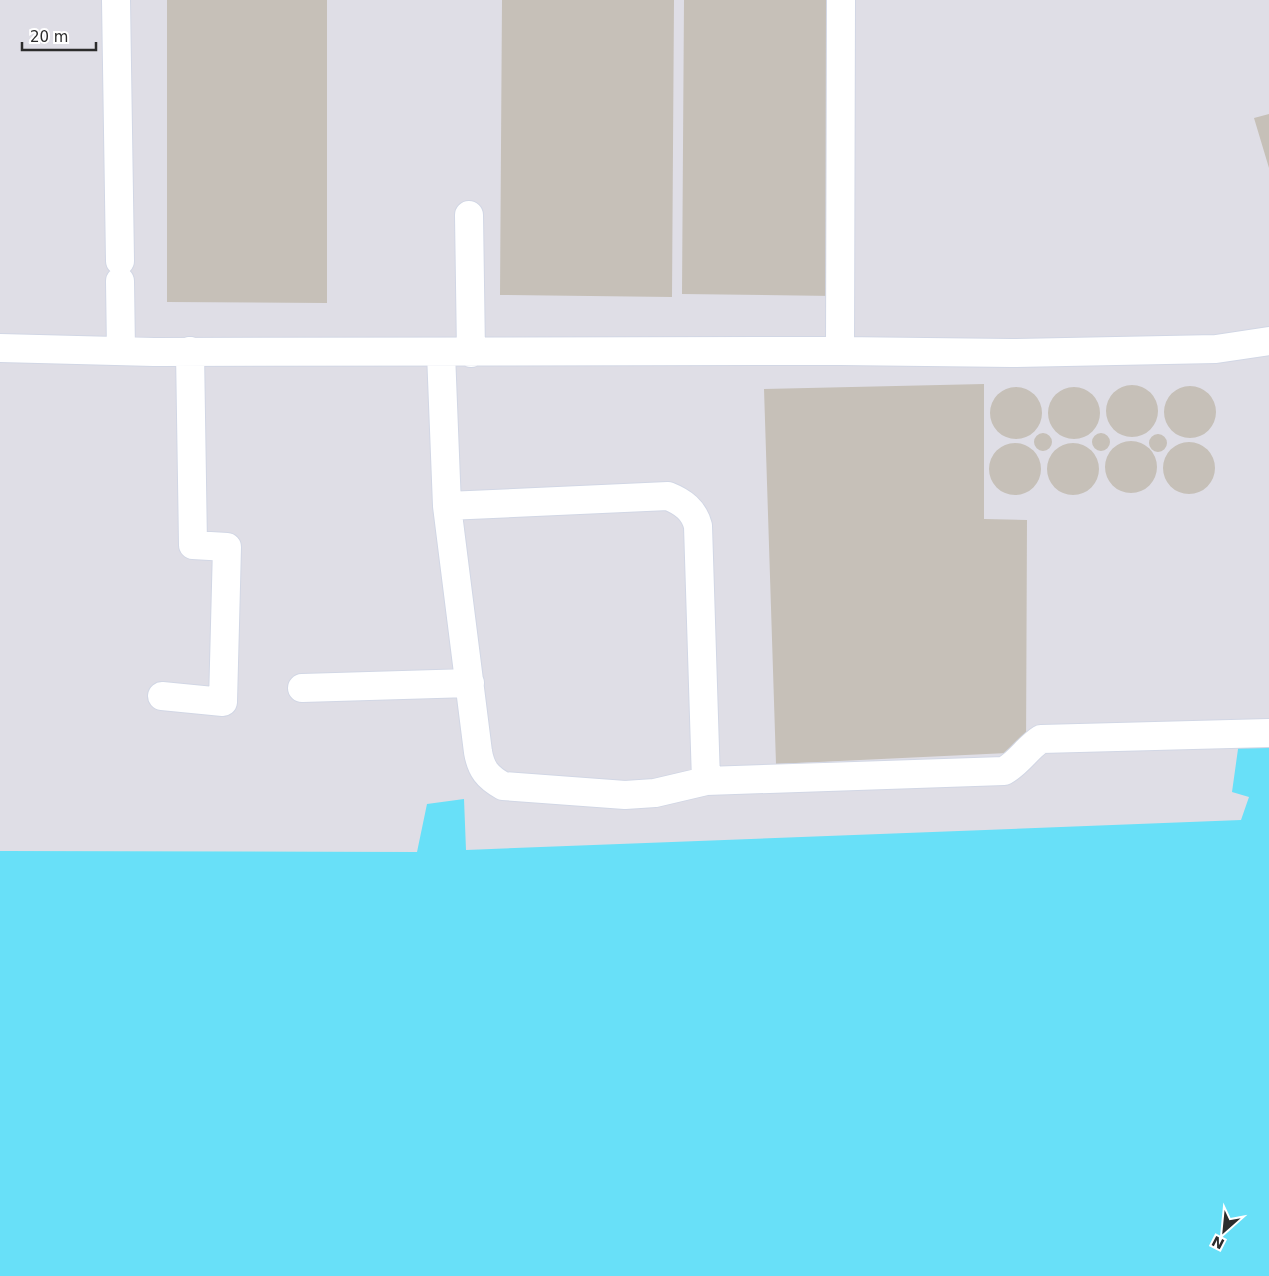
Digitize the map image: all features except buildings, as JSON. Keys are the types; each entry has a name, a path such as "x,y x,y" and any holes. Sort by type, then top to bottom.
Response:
{"street":[{"path":"116,0 121,351"},
{"path":"840,351 841,0"},
{"path":"468,215 471,353"},
{"path":"0,348 121,351 441,353 840,351 1012,353 1216,349 1269,341"},
{"path":"162,696 223,702 227,548 193,545 190,351"},
{"path":"441,353 447,506 480,766 490,778 502,786 625,795 655,793 706,781 1004,771 1014,765 1031,746 1042,739 1269,733"},
{"path":"447,506 668,496 687,506 695,516 698,526 706,781"},
{"path":"302,688 470,683"}],"shaded area":[{"path":"0,0 1269,0 1269,823 417,852 0,851"}],"water":[{"path":"1239,742 1269,747 1269,1276 0,1276 0,851 417,852 427,804 464,799 466,850 1241,820 1249,797 1232,792"}]}
